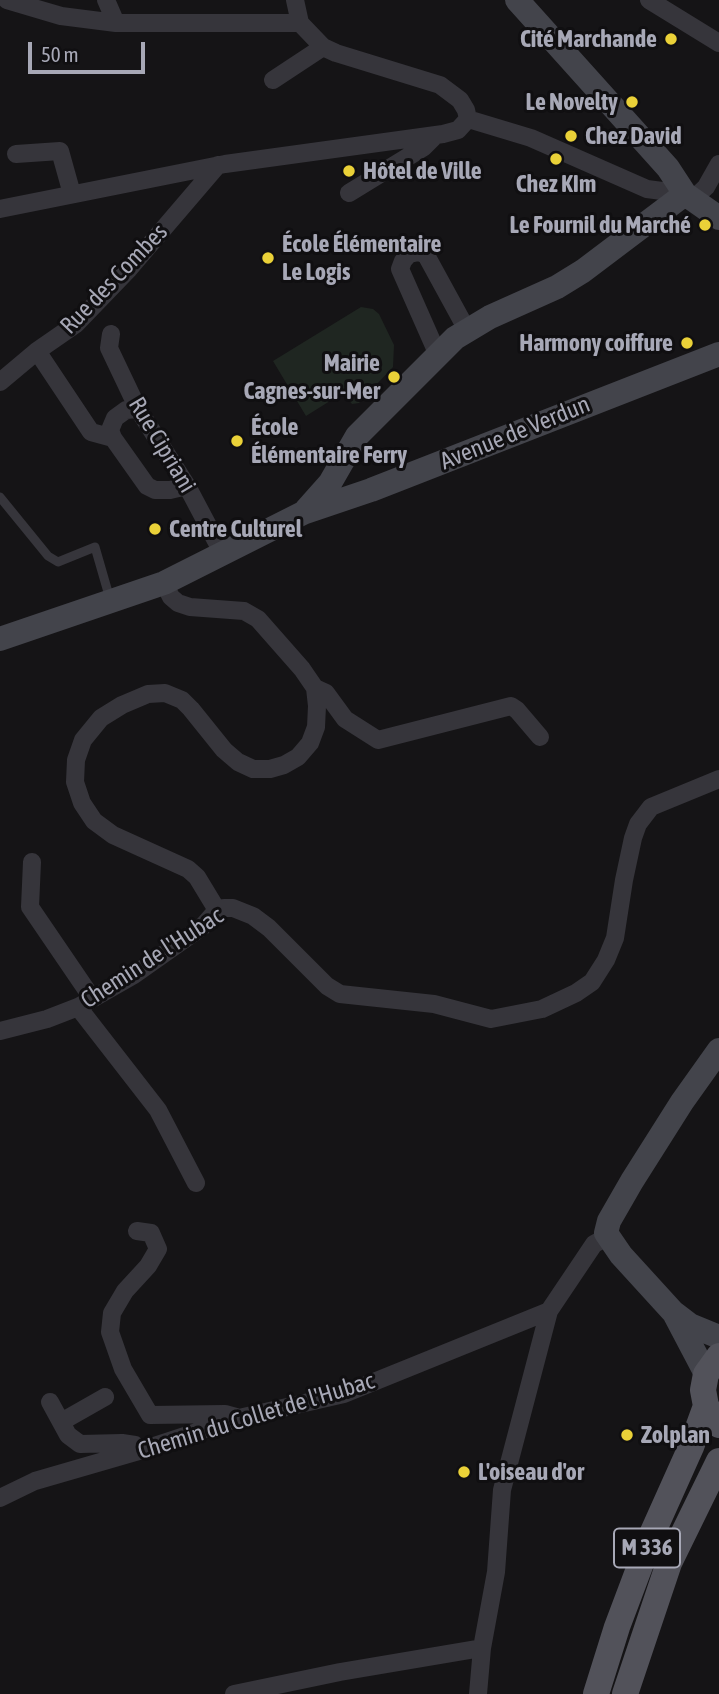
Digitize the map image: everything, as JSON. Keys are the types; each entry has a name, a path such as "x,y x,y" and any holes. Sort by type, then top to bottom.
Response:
{"main road":[{"path":"517,0 668,167 689,197 719,218"},
{"path":"303,513 330,483 357,436 438,355 467,330 557,287 689,197"},
{"name":"Avenue de Verdun","path":"0,639 164,583 303,513 372,490 719,354"},
{"path":"349,448 348,469 353,479 372,490"},
{"path":"713,1416 704,1390 713,1365 673,1312 607,1237 609,1221 632,1181 719,1050"},
{"path":"673,1312 690,1325 719,1337"},
{"name":"M 336","path":"596,1694 617,1627 652,1534 691,1447 713,1416"},
{"name":"M 336","path":"625,1694 669,1563 719,1461"}],"street":[{"path":"7,0 61,16 116,23 300,23"},
{"path":"106,0 116,23"},
{"path":"295,0 300,23 323,47 440,85 463,104 468,119"},
{"path":"649,0 719,43"},
{"path":"273,80 323,47"},
{"path":"468,119 531,138 647,189 689,197 706,187 719,164"},
{"path":"0,209 218,165 436,135 458,130 468,119"},
{"path":"349,193 424,147 436,135"},
{"path":"16,155 60,151 72,194"},
{"name":"Rue des Combes","path":"0,382 37,351 76,324 129,269 218,165"},
{"path":"438,355 400,269 402,261 409,254 419,252 426,255 467,330"},
{"name":"Rue Cipriani","path":"111,334 109,348 138,409 187,486 223,554"},
{"path":"37,351 91,432 113,438"},
{"path":"138,409 126,410 114,418 110,430 113,438 146,486 162,490 187,486"},
{"path":"164,583 171,597 178,603 190,607 244,611 258,619 302,669 314,688 317,706 316,727 310,743 298,757 270,769 253,769 238,762 224,750 182,700 165,692 148,694 122,705 101,718 83,740 76,760 75,782 82,803 94,821 113,835 188,869 197,877 217,911"},
{"path":"314,688 326,693 345,719 378,740 511,706 540,737"},
{"name":"Chemin de l'Hubac","path":"0,1031 47,1019 85,1002 134,975 202,928 217,911 233,908 253,916 269,928 327,986 340,994 434,1004 491,1019 542,1009 592,982 607,960 615,937 633,838 638,824 651,807 719,779"},
{"path":"32,862 30,907 85,1002 158,1110 196,1183"},
{"path":"136,1231 151,1233 158,1249 148,1266 125,1291 112,1313 110,1332 122,1369 150,1415 225,1414 239,1418"},
{"path":"478,1694 482,1648 496,1573 502,1490 549,1311 594,1244 607,1237"},
{"path":"642,1278 700,1319 719,1323"},
{"name":"Chemin du Collet de l'Hubac","path":"0,1497 35,1481 239,1418 344,1394 549,1311"},
{"path":"61,1422 105,1397"},
{"path":"50,1402 68,1435 80,1444 122,1443 135,1445 142,1450"},
{"path":"234,1694 340,1672 482,1648"}],"lane":[{"path":"0,497 48,556 58,562 95,547 110,601"}],"shaded area":[{"path":"361,307 373,309 379,314 394,345 393,367 359,403 352,404 347,398 354,386 306,416 273,361"}],"place":[{"name":"Cité Marchande","path":"671,39"},
{"name":"Le Novelty","path":"632,102"},
{"name":"Chez David","path":"571,136"},
{"name":"Chez KIm","path":"556,159"},
{"name":"Hôtel de Ville","path":"349,171"},
{"name":"Le Fournil du Marché","path":"705,225"},
{"name":"École Élémentaire Le Logis","path":"268,258"},
{"name":"Harmony coiffure","path":"687,343"},
{"name":"Mairie Cagnes-sur-Mer","path":"394,377"},
{"name":"École Élémentaire Ferry","path":"237,441"},
{"name":"Centre Culturel","path":"155,529"},
{"name":"Zolplan","path":"627,1435"},
{"name":"L'oiseau d'or","path":"464,1472"}]}
